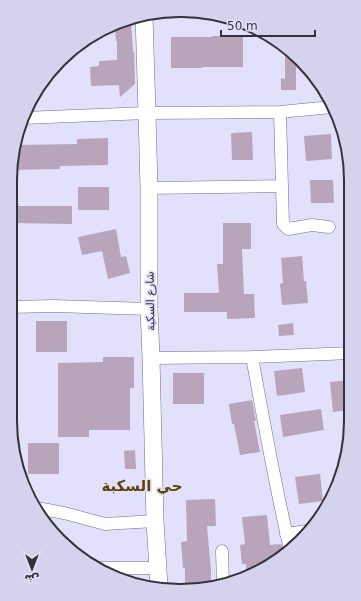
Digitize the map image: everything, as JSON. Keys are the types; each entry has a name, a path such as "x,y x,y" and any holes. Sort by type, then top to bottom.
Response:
{"main road":[{"name":"شارع السكبة","path":"144,21 149,188 149,309 155,521 159,583"}],"street":[{"path":"29,118 147,113 280,112 327,108"},
{"path":"280,112 283,224 288,229 312,225 330,227"},
{"path":"149,188 282,186"},
{"path":"17,307 54,306 149,309"},
{"path":"151,358 252,357 344,353"},
{"path":"252,357 288,543"},
{"path":"44,509 105,524 155,521"},
{"path":"286,534 299,532"},
{"path":"222,551 224,578"},
{"path":"110,568 158,568"}],"building":[{"path":"131,25 135,84 120,97 119,85 91,86 90,67 99,66 99,61 117,60 115,30"},
{"path":"243,36 243,67 171,68 171,37"},
{"path":"285,55 296,65 296,90 281,90 281,78 285,79"},
{"path":"252,132 253,160 232,160 231,133"},
{"path":"331,134 332,159 306,161 304,136"},
{"path":"108,138 108,165 60,166 60,169 17,170 21,145 77,144 77,139"},
{"path":"310,180 333,180 334,203 311,203"},
{"path":"78,187 109,187 109,210 78,210"},
{"path":"17,206 72,206 72,224 17,223"},
{"path":"223,223 251,223 251,249 242,249 244,294 254,294 255,318 227,319 227,312 184,312 184,293 219,293 217,264 223,264"},
{"path":"116,229 121,257 126,256 130,273 108,279 102,251 82,255 78,237"},
{"path":"302,256 308,303 282,305 280,284 283,283 281,258"},
{"path":"36,321 67,321 67,352 36,352"},
{"path":"293,323 294,335 279,336 278,325"},
{"path":"103,357 134,357 134,388 130,388 130,430 89,430 89,437 58,437 58,363 103,362"},
{"path":"302,368 305,392 277,396 274,371"},
{"path":"173,373 204,373 204,404 173,404"},
{"path":"344,381 344,411 333,412 330,382"},
{"path":"252,400 256,421 254,421 260,452 240,455 234,424 232,424 229,404"},
{"path":"321,409 324,430 283,437 280,415"},
{"path":"28,443 59,443 59,474 28,474"},
{"path":"135,450 136,469 125,469 124,451"},
{"path":"320,474 323,501 299,504 295,477"},
{"path":"215,499 216,526 207,526 211,581 185,584 185,568 183,568 181,542 187,541 186,500"},
{"path":"267,515 270,545 281,544 282,548 247,570 246,564 242,564 240,545 245,544 242,517"}],"district":[{"name":"حي السكبة","path":"142,486"}]}
